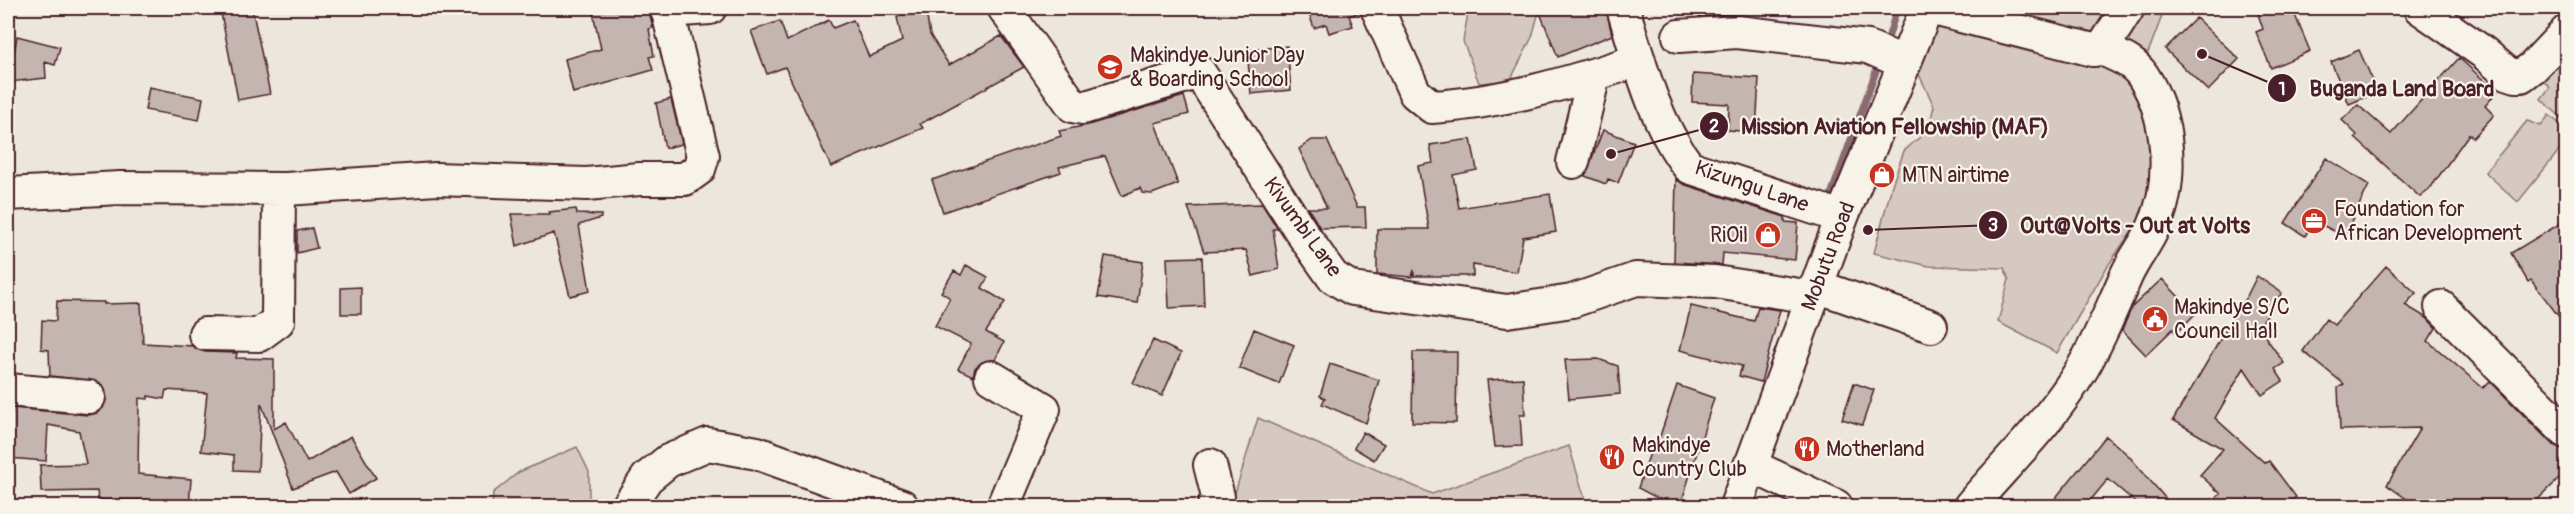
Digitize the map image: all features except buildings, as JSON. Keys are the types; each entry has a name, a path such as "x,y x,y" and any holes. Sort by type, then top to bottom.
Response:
{"street":[{"path":"8,194 120,188 279,189 436,179 587,184 639,179 685,179 699,169 703,156 667,9 710,8"},
{"name":"Kivumbi Lane","path":"1004,8 1073,106 1083,108 1199,72 1304,236 1333,277 1353,289 1507,311 1572,301 1636,279 1715,282 1814,291"},
{"path":"1377,8 1415,93 1432,107 1465,105 1594,75 1639,60"},
{"name":"Kizungu Lane","path":"1623,8 1639,60 1676,150 1689,167 1842,217"},
{"path":"1929,8 2071,45 2093,50 2102,49 2128,60 2143,76 2156,104 2165,140 2166,183 2154,225 2131,266 2082,369 2042,424 1970,507"},
{"name":"Mobutu Road","path":"1736,507 1842,217 1929,8"},
{"path":"2102,49 2128,8"},
{"path":"2420,8 2507,73 2516,76 2522,76 2533,68 2566,32"},
{"path":"1678,36 1737,32 1868,47 1905,63"},
{"path":"1573,162 1594,75"},
{"path":"205,334 259,335 278,321 279,189"},
{"path":"1814,291 1931,326"},
{"path":"2441,307 2566,432"},
{"path":"991,377 1044,409 1003,507"},
{"path":"8,390 89,397"},
{"path":"628,507 647,478 668,461 708,444 757,453 902,507"},
{"path":"1210,465 1218,497 1214,507"},
{"path":"1750,465 1836,507"}],"shaded area":[{"path":"1469,8 1540,8 1532,37 1510,81 1479,83 1463,41"},
{"path":"1963,8 2165,8 2148,53"},
{"path":"1933,19 2112,63 2136,81 2151,144 2150,204 2107,267 2057,353 1998,322 2009,279 2004,268 1929,266 1874,253 1892,185 1904,151 1928,130 1934,106 1915,66"},
{"path":"2566,40 2566,122 2541,99 2550,87 2536,73"},
{"path":"2549,115 2566,129 2566,142 2518,202 2485,172 2527,121 2541,126"},
{"name":"Makindye Country Club","path":"1258,418 1432,494 1569,446 1587,506 1231,506"},
{"path":"577,447 589,472 589,506 492,506 493,493 519,472"}],"waterway":[{"path":"1887,42 1897,8"},
{"path":"1832,192 1879,63"}],"place":[{"name":"Buganda Land Board","path":"2202,54"},
{"name":"Makindye Junior Day & Boarding School","path":"1110,67"},
{"name":"Mission Aviation Fellowship (MAF)","path":"1611,154"},
{"name":"MTN airtime","path":"1882,175"},
{"name":"Foundation for African Development","path":"2314,221"},
{"name":"Out@Volts - Out at Volts","path":"1868,230"},
{"name":"RiOil","path":"1768,235"},
{"name":"Makindye S/C Council Hall","path":"2155,319"},
{"name":"Motherland","path":"1807,449"},
{"name":"Makindye Country Club","path":"1612,457"}]}
